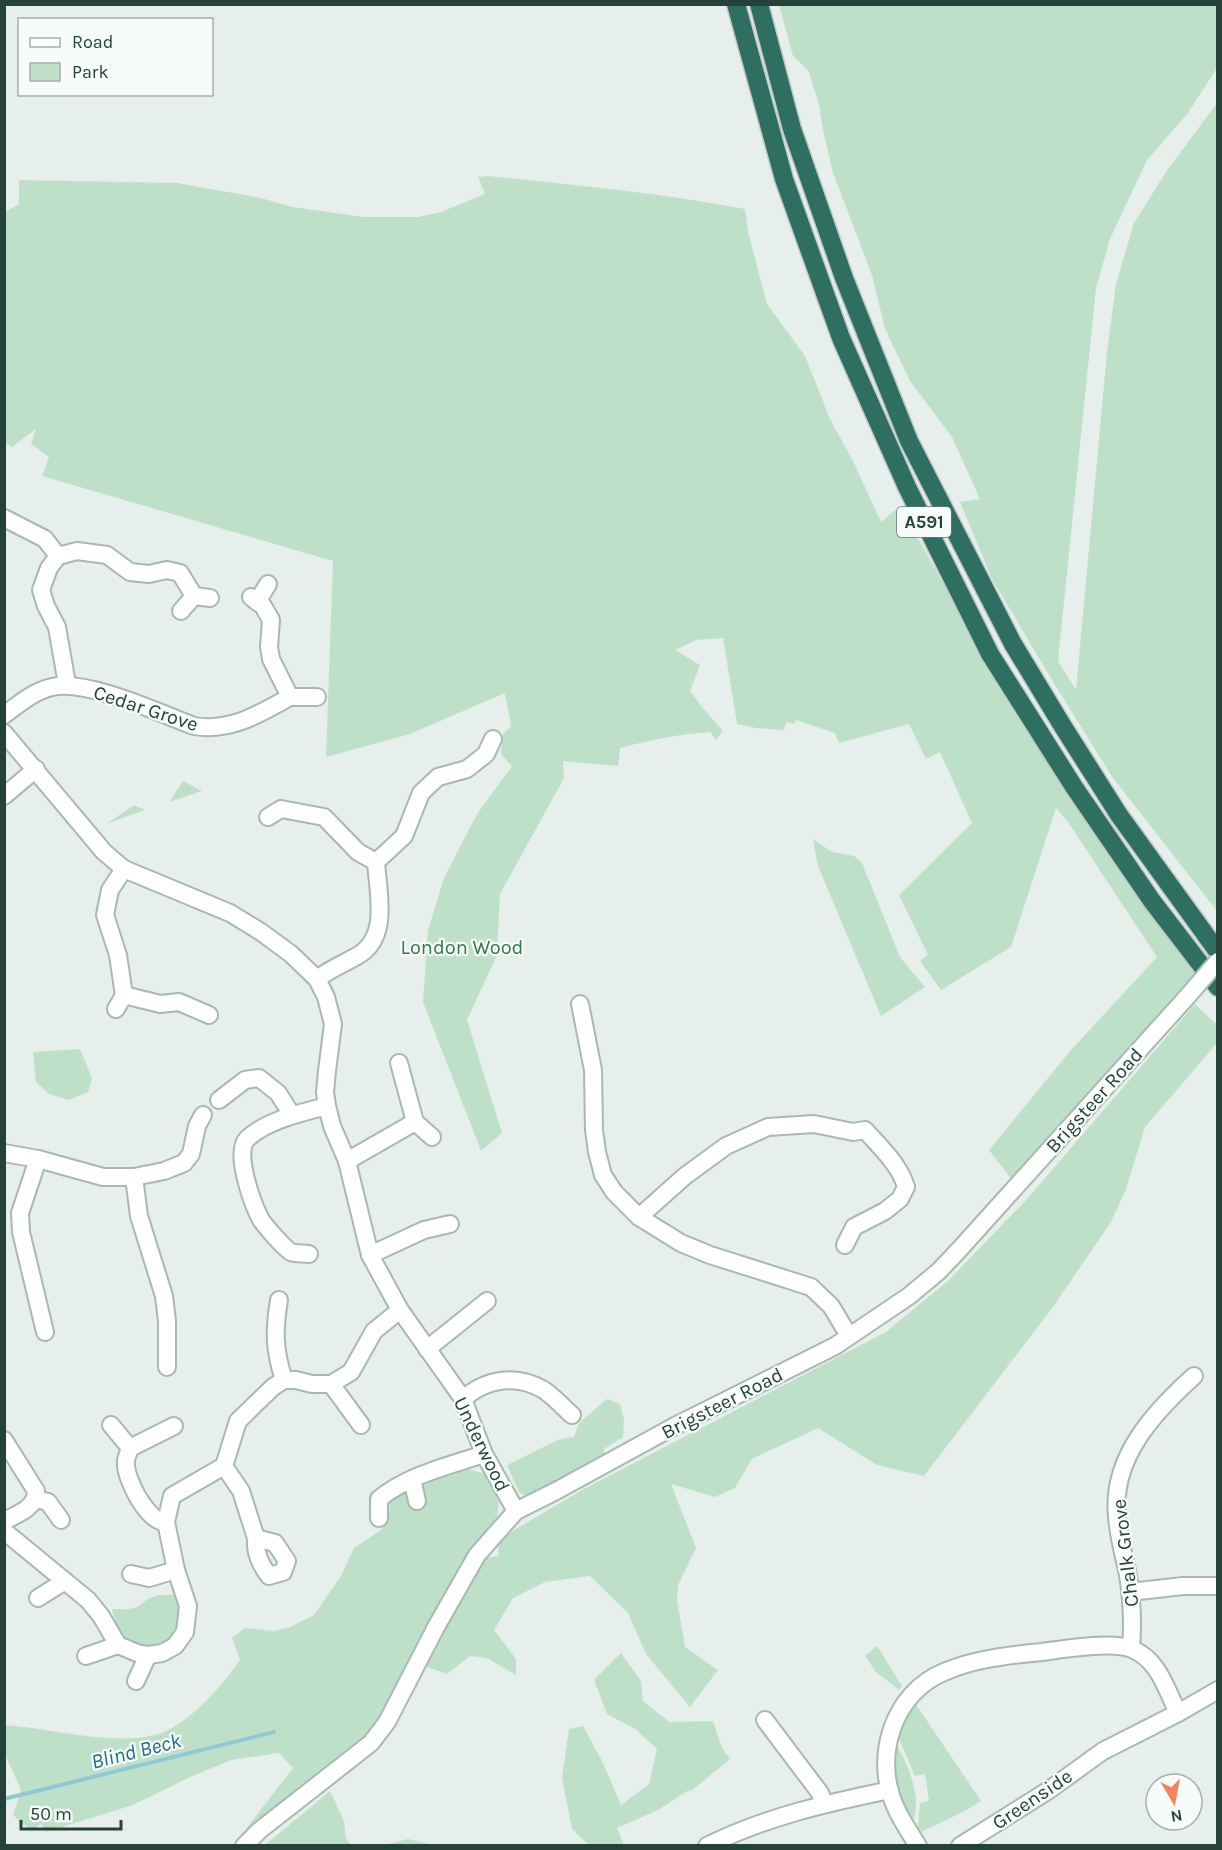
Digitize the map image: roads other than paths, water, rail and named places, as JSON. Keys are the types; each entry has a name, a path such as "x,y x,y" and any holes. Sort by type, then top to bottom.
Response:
{"highway":[{"name":"A591","path":"736,4 784,179 842,338 907,487 990,654 1087,806 1152,901 1218,987"},
{"name":"A591","path":"759,4 800,150 844,278 909,441 1013,644 1119,815 1218,952"}],"street":[{"path":"4,518 45,539 58,556"},
{"path":"67,684 57,627 41,590 49,568 58,556 77,551 107,555 130,572 149,574 167,570 180,573 202,597 181,611"},
{"path":"268,584 254,599 263,606 271,620 269,647 271,659 290,697"},
{"name":"Cedar Grove","path":"4,715 26,699 50,687 67,684 96,690 194,726 210,729 225,727 252,718 290,697 316,697"},
{"path":"4,733 104,852 124,869 230,913 291,954 316,979 332,968 360,955 374,940 380,921 376,862"},
{"path":"376,862 404,836 421,793 438,777 467,769 486,754 494,739"},
{"path":"4,796 36,769"},
{"path":"268,817 281,809 324,817 358,852 376,862"},
{"path":"124,869 110,890 105,915 118,955 120,1002 160,1004 179,1002 209,1015"},
{"name":"Brigsteer Road","path":"244,1845 371,1743 387,1722 436,1627 477,1555 516,1511 673,1427 835,1346 909,1296 939,1270 1218,961"},
{"name":"Underwood","path":"316,979 326,998 333,1024 325,1092 327,1106 347,1161 370,1255 400,1310 463,1399 484,1454 516,1511"},
{"path":"580,1004 593,1070 594,1130 603,1175 614,1192 639,1217 681,1243 710,1255 810,1287 831,1306 849,1336"},
{"path":"399,1063 415,1122 432,1137"},
{"path":"219,1100 245,1080 259,1078 278,1093 292,1115"},
{"path":"309,1254 291,1252 267,1228 247,1182 242,1152 246,1140 257,1132 292,1115 327,1106"},
{"path":"4,1153 38,1159 103,1177 134,1177 164,1172 184,1163 191,1154 193,1137 202,1115"},
{"path":"347,1161 415,1122"},
{"path":"639,1217 685,1176 726,1146 768,1127 814,1124 853,1132 865,1130 886,1153 904,1179 906,1187 900,1199 885,1211 854,1227 845,1245"},
{"path":"38,1159 20,1213 21,1232 45,1332"},
{"path":"134,1177 139,1216 164,1296 167,1321 167,1367"},
{"path":"370,1255 424,1230 452,1224"},
{"path":"279,1300 274,1330 278,1364 284,1380"},
{"path":"427,1349 487,1301"},
{"path":"86,1656 118,1646 148,1655 162,1653 175,1646 185,1632 187,1600 176,1570 166,1522 172,1496 224,1466 238,1421 273,1387 284,1380 331,1384 351,1372 374,1331 400,1310"},
{"name":"Chalk Grove","path":"1131,1648 1133,1620 1130,1592 1116,1514 1120,1479 1130,1452 1146,1425 1166,1401 1194,1376"},
{"path":"463,1399 482,1386 498,1380 527,1382 546,1392 572,1415"},
{"path":"331,1384 361,1425"},
{"path":"111,1425 130,1448"},
{"path":"166,1522 155,1520 132,1486 125,1462 130,1448 174,1426"},
{"path":"4,1440 36,1491 36,1499 32,1505 4,1521"},
{"path":"379,1518 379,1499 394,1487 484,1454"},
{"path":"224,1466 241,1491 256,1538"},
{"path":"412,1479 417,1501"},
{"path":"36,1499 48,1502 61,1520"},
{"path":"4,1530 88,1600 101,1616 118,1646"},
{"path":"131,1575 149,1578 176,1570"},
{"path":"38,1598 64,1581"},
{"path":"1130,1592 1183,1586 1218,1586"},
{"path":"918,1845 895,1806 890,1790 888,1750 893,1722 904,1702 933,1677 962,1666 1013,1655 1098,1646 1131,1648 1154,1663 1178,1713"},
{"path":"136,1681 148,1655"},
{"name":"Greenside","path":"960,1845 1049,1790 1103,1751 1218,1690"},
{"path":"765,1720 820,1793 824,1804"},
{"path":"708,1845 764,1821 824,1804 890,1790"}],"waterway":[{"name":"Blind Beck","path":"4,1799 274,1732"}],"park label":[{"name":"London Wood","path":"462,947"}]}
